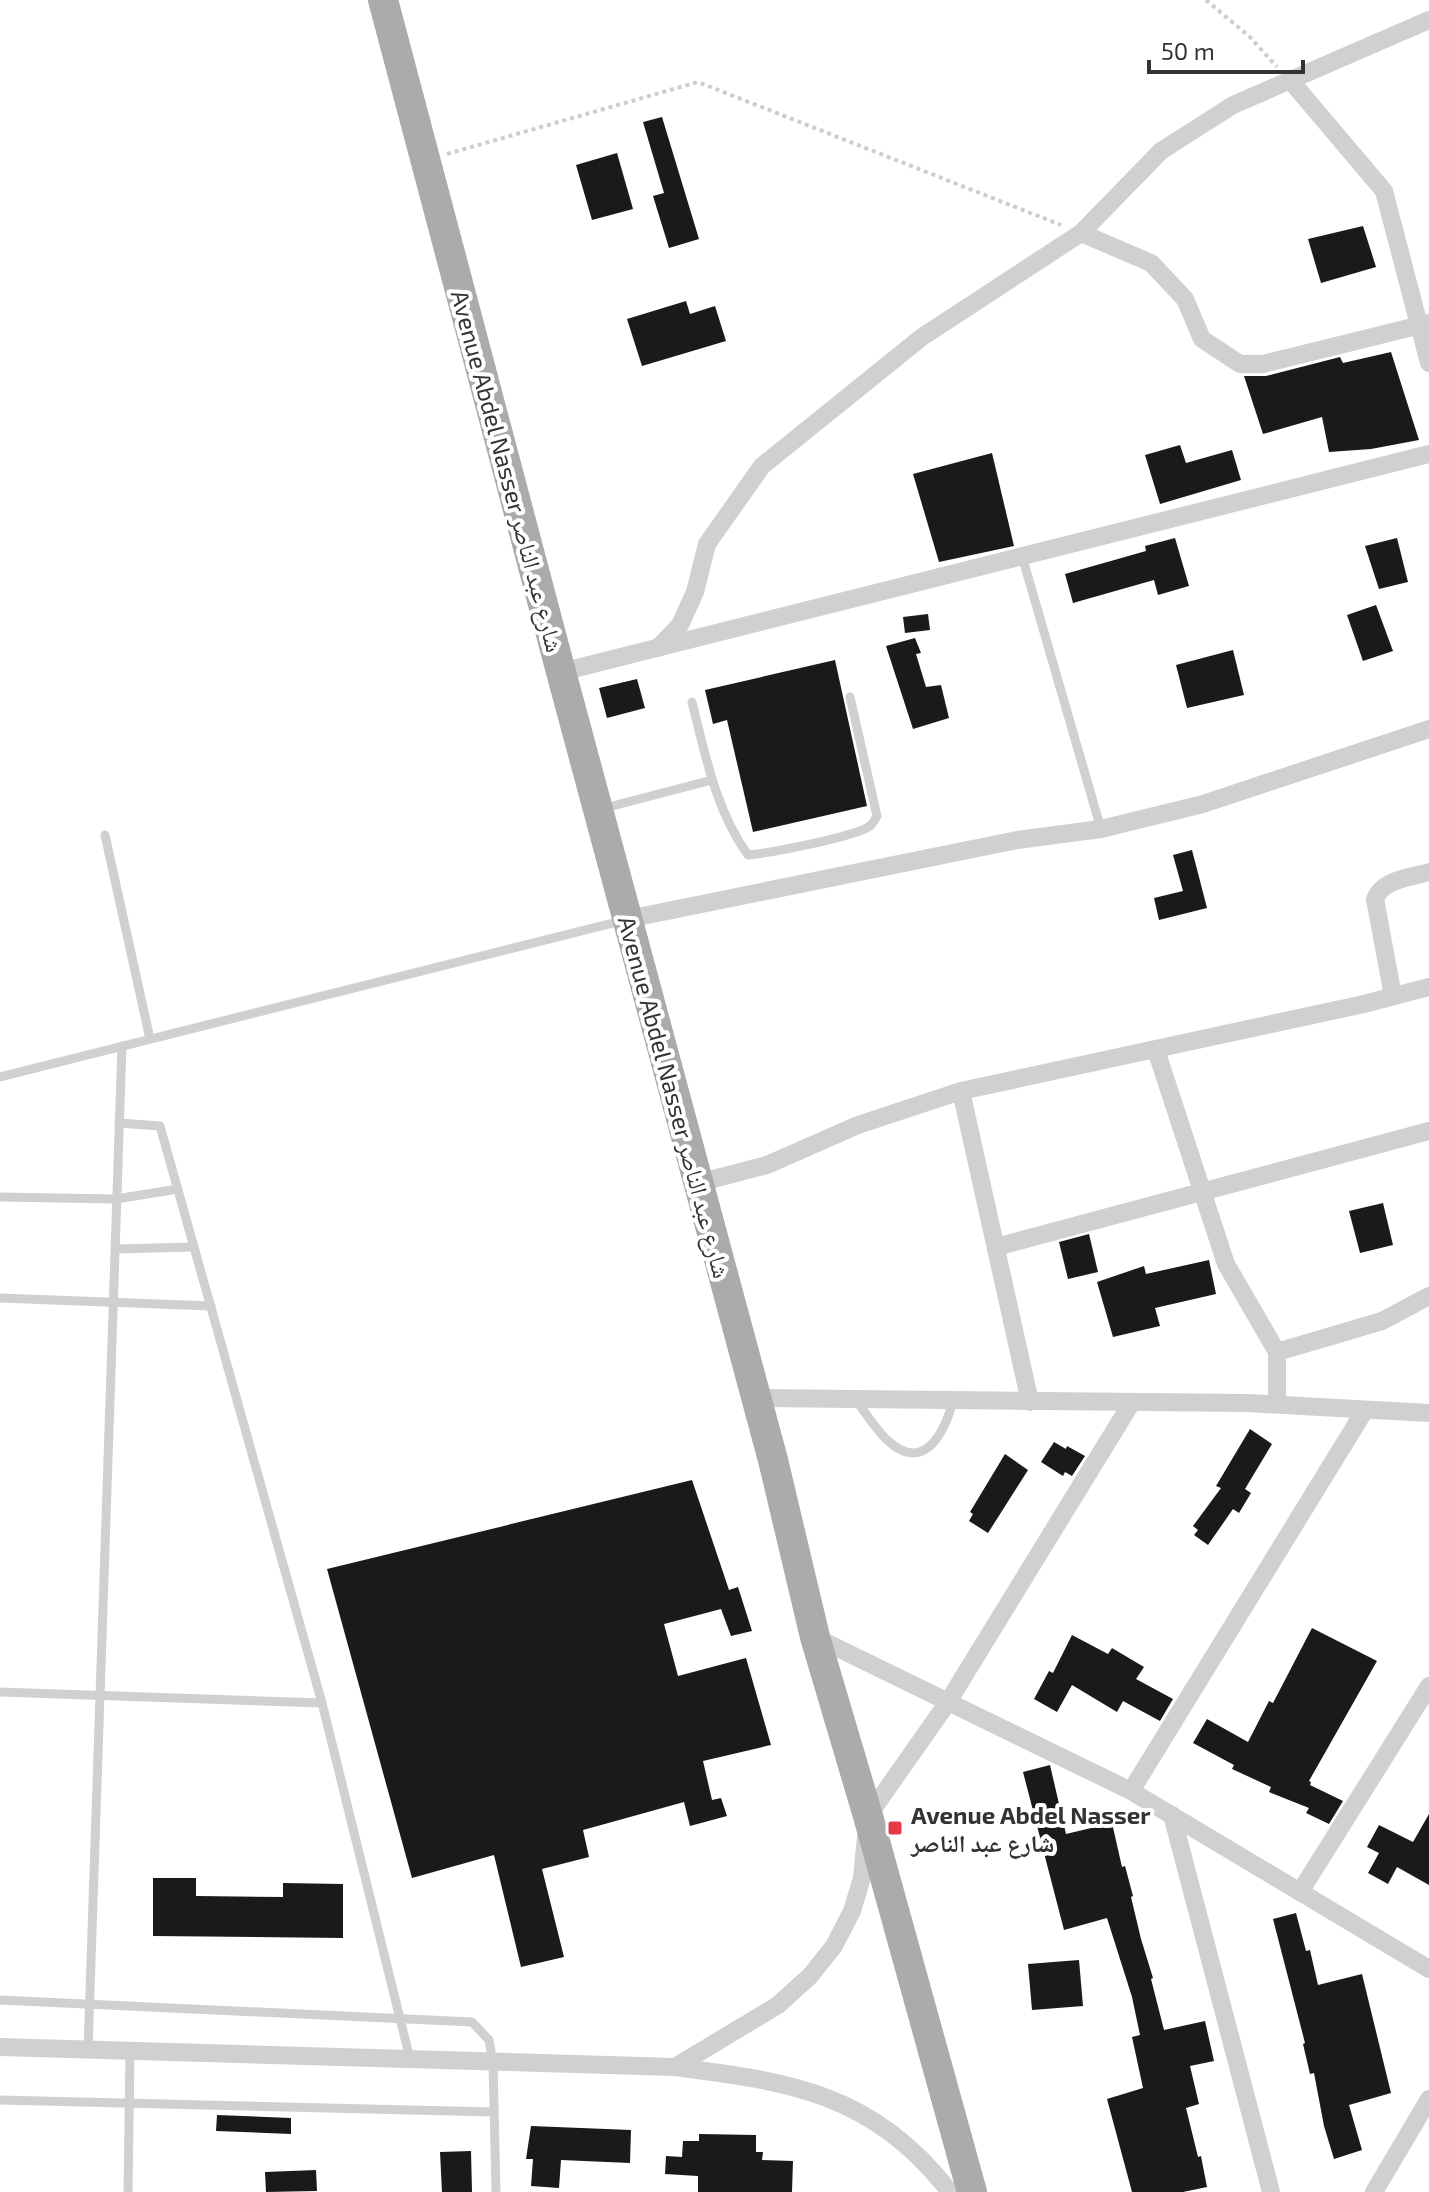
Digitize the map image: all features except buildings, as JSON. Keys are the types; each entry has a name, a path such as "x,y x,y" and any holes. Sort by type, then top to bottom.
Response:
{"main road":[{"name":"Avenue Abdel Nasser شارع عبد الناصر","path":"383,0 755,1398 815,1637 972,2192"}],"street":[{"path":"658,648 680,625 695,592 707,544 762,466 922,337 1081,233 1161,151 1233,105 1429,20"},
{"path":"1290,80 1384,191 1423,325 1429,363"},
{"path":"1081,233 1151,263 1185,299 1202,339 1240,364 1263,364 1423,325"},
{"path":"561,672 1429,454"},
{"path":"628,919 1017,840 1101,829 1203,804 1429,729"},
{"path":"1393,996 1375,899 1379,889 1390,883 1429,872"},
{"path":"698,1183 767,1165 858,1125 961,1091 1429,987"},
{"path":"1156,1050 1226,1264 1277,1352 1277,1404"},
{"path":"961,1091 1030,1402"},
{"path":"996,1247 1429,1131"},
{"path":"1277,1352 1382,1321 1429,1296"},
{"path":"755,1398 1277,1404 1429,1413"},
{"path":"675,2067 778,2005 810,1976 834,1946 852,1911 862,1878 868,1816 948,1702 1132,1402"},
{"path":"1131,1791 1365,1410"},
{"path":"815,1637 1131,1791 1429,1969"},
{"path":"1300,1892 1429,1686"},
{"path":"1172,1815 1271,2192"},
{"path":"0,2047 675,2067 786,2083 835,2099 869,2118 907,2146 950,2192"},
{"path":"1383,2189 1429,2099"}],"lane":[{"path":"1022,556 1101,829"},
{"path":"692,702 712,780 738,842 748,855 853,833 871,826 877,816 850,697"},
{"path":"598,810 712,780"},
{"path":"105,835 150,1039"},
{"path":"0,1077 628,919"},
{"path":"88,2050 122,1046"},
{"path":"119,1123 160,1126 322,1703 410,2059"},
{"path":"0,1197 116,1199 178,1189"},
{"path":"115,1249 194,1247"},
{"path":"0,1298 211,1306"},
{"path":"855,1399 886,1438 900,1450 913,1453 926,1450 941,1435 953,1401"},
{"path":"0,1692 322,1703"},
{"path":"0,2000 472,2022 489,2040 493,2062 496,2192"},
{"path":"128,2192 130,2051"},
{"path":"0,2100 494,2112"}],"path":[{"path":"1206,0 1250,37 1290,80"},
{"path":"427,160 698,82 1081,233"}],"place":[{"name":"Avenue Abdel Nasser شارع عبد الناصر","path":"895,1828"}]}
